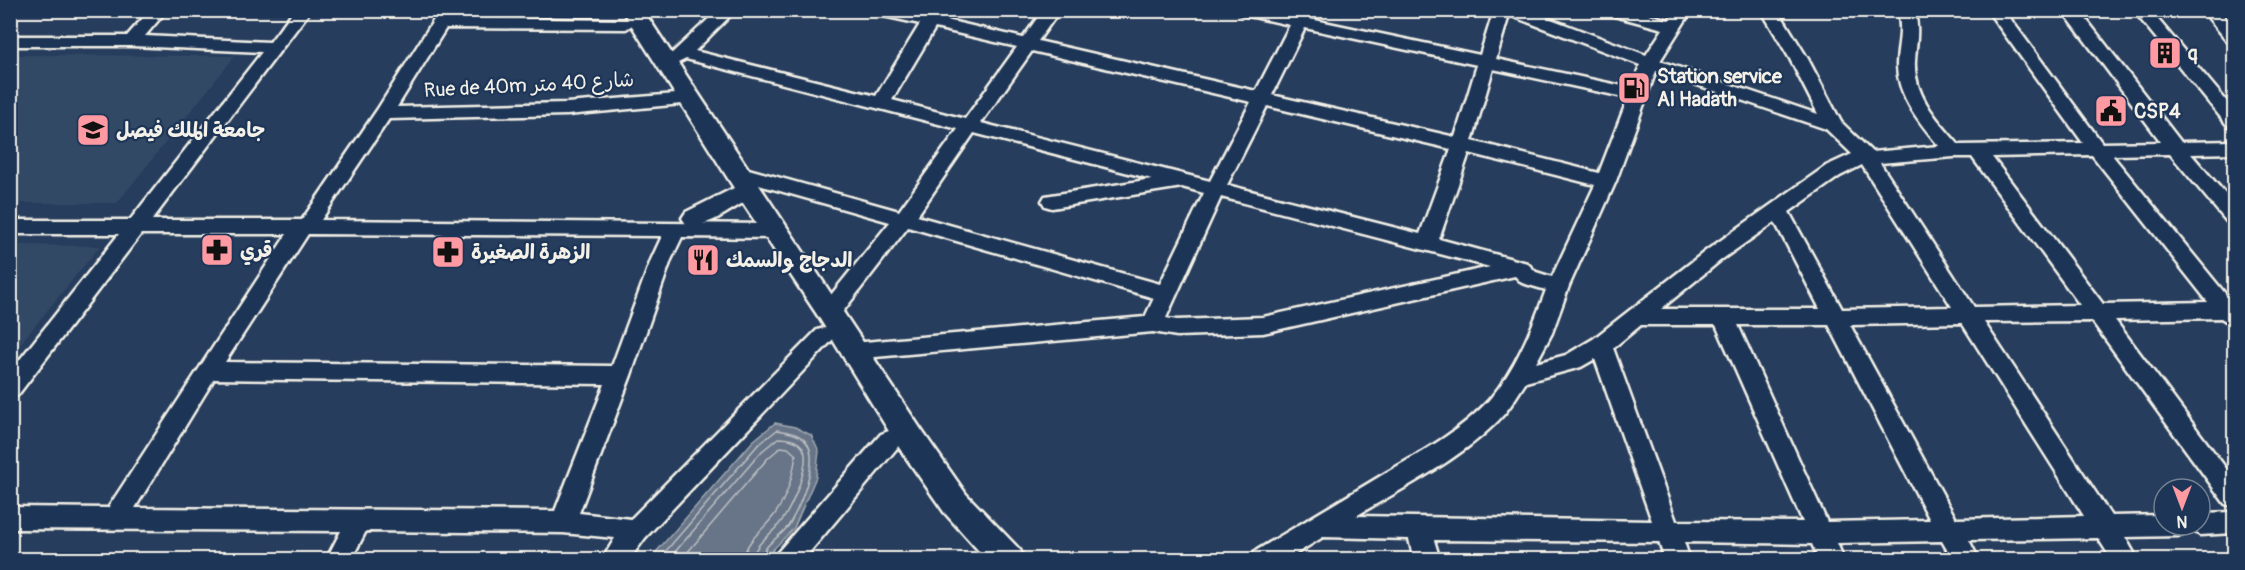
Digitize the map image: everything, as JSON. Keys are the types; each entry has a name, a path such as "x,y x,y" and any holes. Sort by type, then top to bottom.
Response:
{"main road":[{"path":"625,15 676,60 753,211"},
{"path":"625,15 676,100 753,211 827,324 889,441 956,530 983,560"},
{"path":"685,224 753,211"},
{"path":"827,324 853,351 955,503 1008,560"}],"street":[{"path":"132,41 159,10"},
{"path":"10,389 303,10"},
{"path":"676,60 728,10"},
{"path":"880,10 1462,145 1606,181"},
{"path":"614,560 636,530 827,324 1052,10"},
{"path":"1246,10 1302,16 1486,63 1638,95"},
{"path":"1427,244 1462,145 1502,10"},
{"path":"1510,10 1650,63 1833,126"},
{"path":"1263,560 1436,455 1472,429 1497,406 1519,374 1541,333 1558,286 1606,181 1650,63 1678,18 1613,10"},
{"path":"1769,10 1799,59 1833,126 1866,157 2126,560"},
{"path":"1905,10 1910,34 1906,52 1909,85 1914,100 1953,151"},
{"path":"1995,10 2097,149 2232,313"},
{"path":"2070,10 2174,146 2235,217"},
{"path":"2141,10 2235,121"},
{"path":"2210,10 2235,38"},
{"path":"116,517 208,370 384,113 445,17 625,15"},
{"path":"1153,324 1165,293 1215,188 1263,99 1302,16"},
{"path":"881,104 930,22"},
{"path":"10,41 132,41 275,47"},
{"path":"676,60 881,104 1186,180 1520,268 1529,278 1558,286"},
{"name":"Rue de 40m شارع 40 متر","path":"384,113 567,109 676,100"},
{"path":"1519,374 1544,370 1573,361 1601,345 1714,255 1833,171 1866,157 1978,150 2235,147"},
{"path":"1978,150 2235,497"},
{"path":"1052,201 1186,180"},
{"path":"10,218 141,222 685,224 753,211 844,201 903,220 1165,293"},
{"path":"1779,211 1838,317 1949,531 1967,560"},
{"path":"10,227 141,222"},
{"path":"563,522 620,375 661,260 685,224"},
{"path":"853,351 1153,324 1177,328 1263,325 1520,268"},
{"path":"1637,316 1838,317 2098,311 2232,313"},
{"path":"1724,318 1832,560"},
{"path":"1601,345 1678,560"},
{"path":"208,370 620,375"},
{"path":"787,560 889,441"},
{"path":"10,518 563,522 636,530"},
{"path":"339,560 360,519"},
{"path":"2212,524 2235,523"},
{"path":"1322,526 1668,532 1949,531 2152,526"},
{"path":"1418,529 1427,560"}],"shaded area":[{"name":"جامعة الملك فيصل","path":"11,55 235,56 117,203 11,203"},
{"path":"10,245 100,246 11,355"}],"water":[{"path":"775,423 795,427 811,435 819,451 816,477 794,528 764,559 650,559 753,441"}],"place":[{"name":"q","path":"2165,53"},
{"name":"Station service Al Hadath","path":"1634,88"},
{"name":"CSP4","path":"2111,111"},
{"name":"جامعة الملك فيصل","path":"93,130"},
{"name":"قري","path":"217,250"},
{"name":"الزهرة الصغيرة","path":"448,252"},
{"name":"الدجاج والسمك","path":"703,260"}]}
